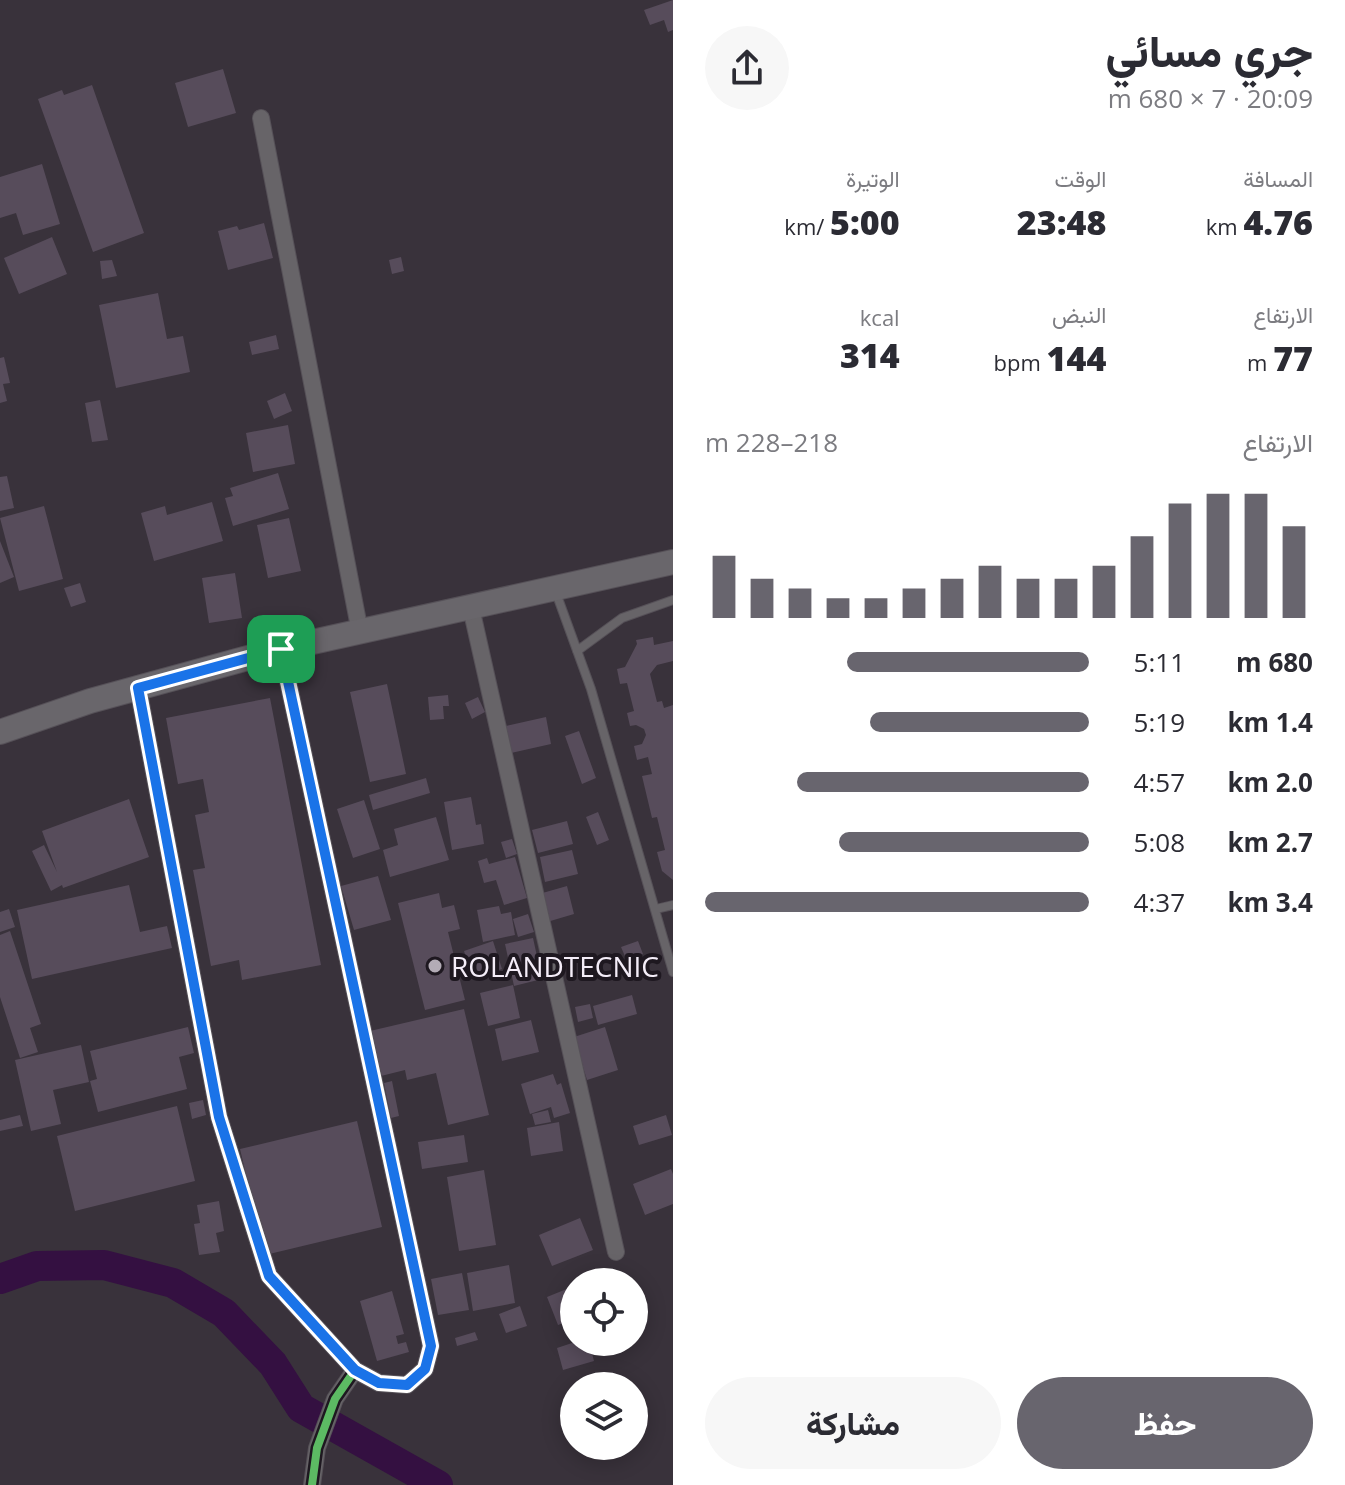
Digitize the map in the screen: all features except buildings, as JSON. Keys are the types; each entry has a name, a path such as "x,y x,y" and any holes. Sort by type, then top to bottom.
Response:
{"main road":[{"path":"0,732 90,701 281,649 673,562"}],"street":[{"path":"261,118 360,632"},
{"path":"471,608 616,1252"},
{"path":"138,688 219,1117 269,1276 355,1370 379,1383 407,1385 425,1369 431,1346 281,649"},
{"path":"312,1485 317,1448 335,1399 355,1370"}],"lane":[{"path":"554,589 591,689 673,972"},
{"path":"577,651 622,618 673,600"},
{"path":"656,909 673,905"}],"waterway":[{"path":"0,1279 37,1266 104,1265 173,1283 224,1313 273,1364 301,1408 438,1485"}],"cycle path":[{"path":"281,649 431,1346 425,1369 407,1385 379,1383 355,1370 335,1399 317,1448 312,1485"},
{"path":"138,688 219,1117 269,1276 355,1370"}],"place":[{"name":"ROLANDTECNIC","path":"435,966"}],"route":[{"path":"281,649 431,1346 425,1369 407,1385 379,1383 355,1370 269,1276 219,1117 138,688 281,649"}]}
